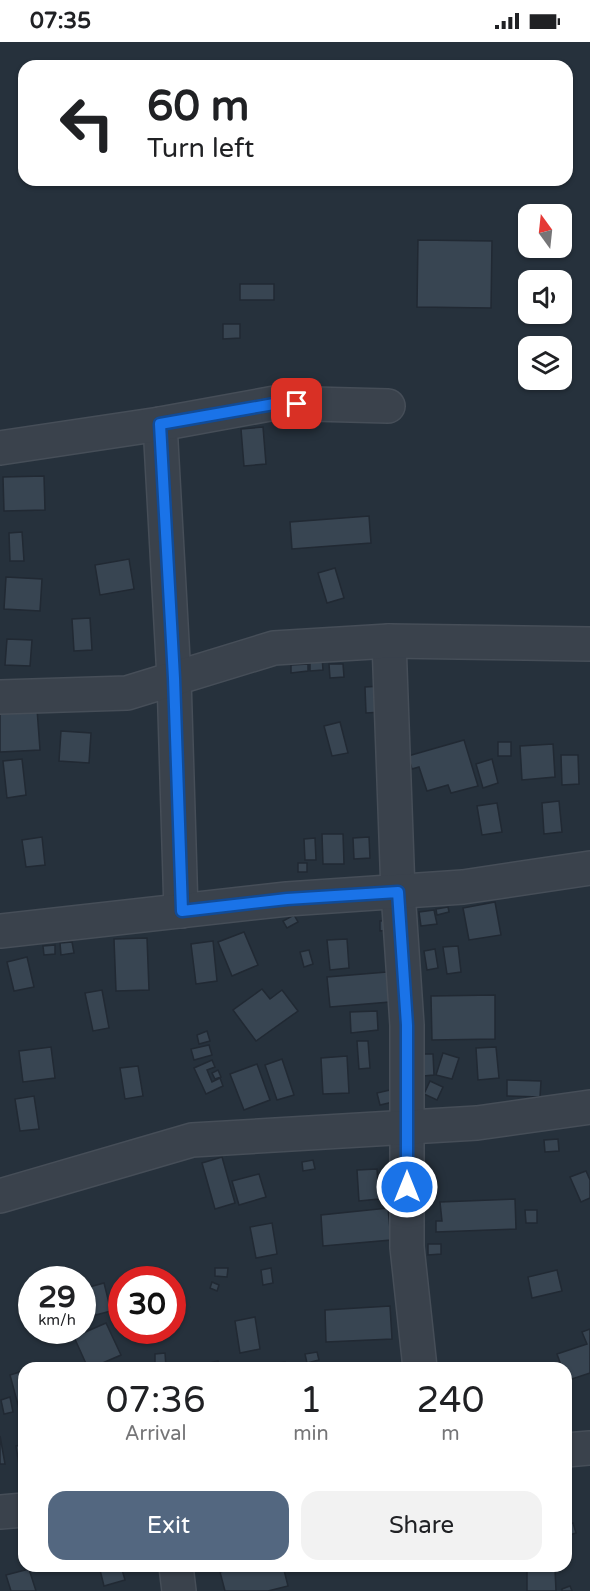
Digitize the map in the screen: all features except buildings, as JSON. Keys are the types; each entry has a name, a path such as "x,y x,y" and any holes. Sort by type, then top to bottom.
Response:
{"street":[{"path":"0,448 274,404 388,406"},
{"path":"160,424 174,678 182,911"},
{"path":"389,641 398,892 407,1025 407,1247 419,1362"},
{"path":"0,697 127,693 274,648 389,641 590,644"},
{"path":"0,931 287,899 463,887 590,868"},
{"path":"0,1196 192,1140 477,1123 590,1107"},
{"path":"572,1450 590,1448"},
{"path":"0,1512 18,1510"},
{"path":"176,1572 178,1591"}],"route":[{"path":"297,404 274,404 160,424 174,678 182,911 287,899 398,892 407,1025 407,1187"}]}
